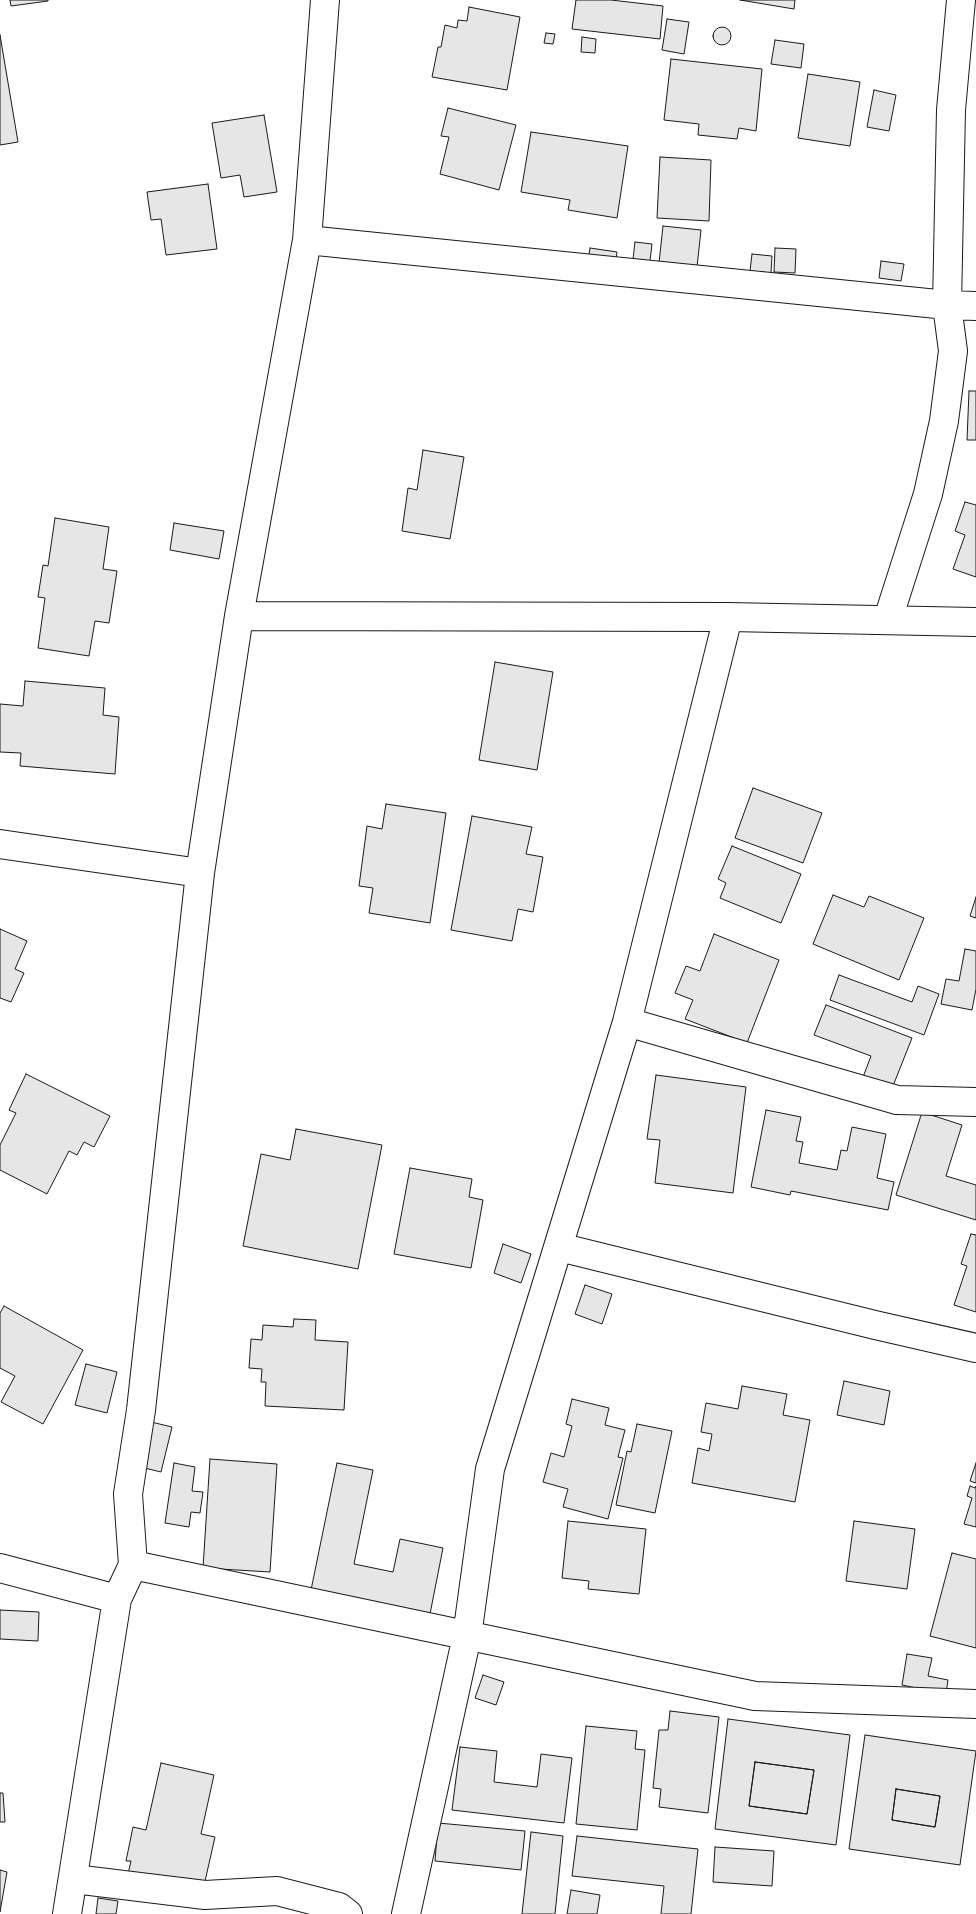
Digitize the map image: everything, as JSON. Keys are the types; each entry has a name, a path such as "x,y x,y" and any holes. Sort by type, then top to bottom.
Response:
{"street":[{"path":"67,1914 118,1599 134,1565 128,1494 141,1410 200,873 239,616 307,240 324,0"},
{"path":"888,619 928,494 944,421 953,351 947,305 951,110 961,0"},
{"path":"307,240 947,305 976,306"},
{"path":"239,616 728,617 976,622"},
{"path":"406,1914 467,1636 490,1470 628,1022 728,617"},
{"path":"0,844 200,873"},
{"path":"628,1022 896,1100 976,1102"},
{"path":"559,1247 976,1348"},
{"path":"134,1565 755,1696 976,1704"},
{"path":"0,1568 118,1599"},
{"path":"74,1879 206,1895 277,1891 339,1907 348,1914"}],"building":[{"path":"10,0 48,0 48,1 11,6"},
{"path":"576,0 611,0 663,6 660,39 572,29"},
{"path":"740,0 795,0 794,9"},
{"path":"469,7 520,17 507,90 432,77 445,25 457,28 458,20 467,21"},
{"path":"667,19 689,22 684,54 662,50"},
{"path":"722,27 728,30 731,36 728,42 722,45 716,42 713,36 716,30"},
{"path":"546,33 555,34 553,44 544,43"},
{"path":"0,35 18,142 0,145"},
{"path":"582,37 596,39 595,53 581,52"},
{"path":"775,40 804,44 801,68 771,64"},
{"path":"671,59 762,69 756,131 739,128 737,139 698,135 699,124 664,120"},
{"path":"808,74 860,82 850,146 798,138"},
{"path":"874,90 896,95 889,131 867,127"},
{"path":"448,108 516,125 499,190 440,174 449,137 441,136"},
{"path":"264,115 277,192 244,197 240,175 221,178 212,123"},
{"path":"531,132 628,146 617,218 568,210 570,200 521,192"},
{"path":"660,157 711,160 709,221 657,218"},
{"path":"208,184 217,249 166,255 161,219 151,220 147,192"},
{"path":"663,226 701,230 697,267 659,263"},
{"path":"635,242 652,244 650,261 633,259"},
{"path":"590,248 617,252 616,259 589,255"},
{"path":"775,248 796,249 795,273 774,272"},
{"path":"752,254 772,256 771,273 750,271"},
{"path":"881,261 904,264 901,281 879,278"},
{"path":"969,391 976,391 976,440 967,440"},
{"path":"423,450 464,457 450,539 402,531 408,488 417,490"},
{"path":"965,502 976,505 976,577 953,569 965,535 955,531"},
{"path":"55,518 109,527 103,569 117,571 109,623 95,621 89,656 38,648 45,598 38,597 43,565 48,566"},
{"path":"174,523 224,531 219,559 170,550"},
{"path":"495,662 553,672 537,770 479,760"},
{"path":"25,681 105,688 103,715 119,717 115,774 20,766 21,753 0,752 0,704 23,706"},
{"path":"753,788 822,813 803,863 735,838"},
{"path":"386,804 446,813 430,923 369,913 373,888 359,886 367,826 382,829"},
{"path":"472,816 532,827 526,854 543,857 533,912 518,909 512,941 451,930"},
{"path":"732,846 801,874 781,923 720,898 726,883 718,879"},
{"path":"833,895 864,907 869,896 924,918 899,980 813,944"},
{"path":"976,897 976,918 970,916"},
{"path":"0,929 27,941 15,969 24,973 11,1002 0,998"},
{"path":"714,934 779,960 747,1043 685,1019 693,1000 675,993 686,966 700,971"},
{"path":"965,949 976,951 976,989 972,1010 941,1004 946,979 959,981"},
{"path":"839,975 912,1002 918,986 939,994 924,1035 830,1000"},
{"path":"826,1005 912,1038 889,1096 860,1085 871,1056 814,1035"},
{"path":"26,1074 110,1116 94,1147 84,1142 77,1155 69,1151 47,1194 0,1170 0,1145 16,1113 9,1110"},
{"path":"656,1075 746,1087 733,1193 655,1183 660,1140 647,1139"},
{"path":"766,1110 801,1117 796,1141 803,1142 799,1163 837,1170 841,1150 847,1151 852,1127 886,1134 877,1178 894,1182 888,1210 791,1191 790,1195 751,1187"},
{"path":"922,1112 962,1125 946,1176 976,1185 976,1220 896,1195"},
{"path":"296,1129 382,1145 358,1269 243,1246 261,1154 290,1160"},
{"path":"410,1168 472,1179 469,1197 483,1200 471,1268 394,1254"},
{"path":"971,1234 976,1235 976,1312 954,1305 967,1266 961,1264"},
{"path":"503,1244 531,1254 521,1283 494,1273"},
{"path":"585,1285 612,1294 602,1324 575,1314"},
{"path":"4,1306 83,1350 43,1424 1,1402 15,1376 0,1368 0,1313"},
{"path":"294,1319 316,1320 315,1340 348,1342 344,1410 265,1406 266,1382 261,1382 262,1369 249,1368 251,1339 262,1340 263,1325 293,1327"},
{"path":"86,1364 117,1372 107,1413 75,1405"},
{"path":"844,1381 890,1391 884,1425 837,1415"},
{"path":"742,1386 787,1394 783,1415 810,1420 795,1502 692,1483 698,1448 709,1451 712,1434 701,1432 706,1403 738,1409"},
{"path":"572,1399 609,1408 605,1425 625,1430 618,1457 623,1458 608,1519 563,1507 568,1489 543,1482 551,1453 564,1457 572,1426 566,1424"},
{"path":"147,1421 172,1427 161,1472 136,1466"},
{"path":"637,1424 672,1431 655,1513 616,1505 627,1451 631,1452"},
{"path":"210,1459 277,1464 270,1572 203,1568"},
{"path":"174,1463 195,1467 192,1491 203,1492 200,1513 191,1512 189,1527 165,1523"},
{"path":"337,1463 373,1470 354,1564 393,1572 400,1539 443,1548 430,1614 311,1590"},
{"path":"976,1463 976,1483 970,1481"},
{"path":"970,1486 975,1488 976,1486 976,1527 964,1524 972,1498 967,1496"},
{"path":"568,1521 646,1529 639,1594 588,1589 589,1581 562,1578"},
{"path":"854,1521 915,1529 907,1589 846,1581"},
{"path":"952,1553 976,1559 976,1648 930,1636"},
{"path":"0,1610 39,1612 38,1641 0,1639"},
{"path":"907,1654 932,1658 928,1676 948,1680 946,1694 902,1685"},
{"path":"483,1675 504,1682 496,1705 475,1698"},
{"path":"670,1711 719,1717 708,1813 659,1807 661,1789 653,1788 659,1730 668,1730"},
{"path":"728,1719 850,1735 836,1845 715,1829","holes":["755,1762 814,1770 807,1814 749,1806"]},
{"path":"586,1726 637,1731 635,1749 645,1750 637,1830 576,1824"},
{"path":"865,1735 976,1751 960,1865 849,1849","holes":["896,1789 940,1796 935,1827 892,1820"]},
{"path":"460,1747 497,1751 494,1782 537,1787 541,1754 572,1758 564,1823 452,1810"},
{"path":"755,1762 814,1770 807,1814 749,1806"},
{"path":"161,1763 214,1775 201,1834 215,1837 203,1890 128,1874 131,1861 126,1861 133,1827 146,1830"},
{"path":"896,1789 940,1796 935,1827 892,1820"},
{"path":"0,1793 3,1793 5,1822 0,1822"},
{"path":"438,1823 525,1831 521,1870 435,1861"},
{"path":"531,1832 563,1836 555,1914 522,1914"},
{"path":"577,1836 698,1849 691,1914 661,1914 664,1886 572,1876"},
{"path":"715,1847 774,1851 772,1886 713,1882"},
{"path":"0,1870 7,1872 0,1912"},
{"path":"571,1890 600,1895 597,1914 567,1914"},
{"path":"98,1898 118,1901 116,1914 96,1914"}]}
